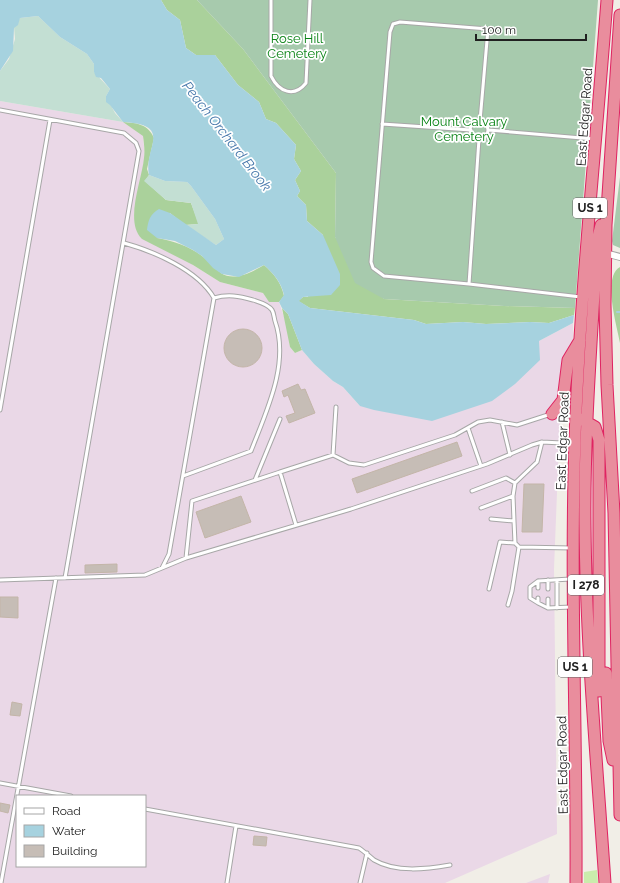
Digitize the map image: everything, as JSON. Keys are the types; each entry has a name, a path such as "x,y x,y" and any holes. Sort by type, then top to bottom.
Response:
{"highway":[{"name":"East Edgar Road","path":"576,883 574,607 575,440 583,298 607,0"},
{"name":"US 1","path":"620,16 617,92 605,253 607,385 613,486 620,815"},
{"path":"586,422 597,241 609,186"},
{"path":"552,414 564,400 568,360 581,338"},
{"path":"576,417 595,427 598,436 604,537 609,741 619,792"},
{"name":"I 278","path":"586,422 586,570 605,883"},
{"path":"613,486 620,518"},
{"path":"595,734 599,701 597,567 600,489"},
{"path":"617,712 620,690"},
{"path":"571,883 576,854"}],"street":[{"path":"605,253 620,257"}],"lane":[{"path":"271,0 271,76 275,84 285,92 294,92 302,89 306,83 310,0"},
{"path":"480,121 488,29 400,22 393,24 390,32 382,124 371,262 373,268 384,276 469,284 583,298"},
{"path":"0,110 124,133 136,142 139,151 139,159 65,578"},
{"path":"0,410 50,120"},
{"path":"480,121 486,124 488,130 485,136 479,139 473,136 470,130 473,123 480,121"},
{"path":"382,124 470,130"},
{"path":"488,130 596,139"},
{"path":"469,284 479,139"},
{"path":"124,243 146,249 191,274 210,290 214,298 168,554 162,568"},
{"path":"183,476 251,451 272,398 280,349 278,328 271,309 263,304 243,297 228,294 214,298"},
{"path":"333,455 336,407"},
{"path":"186,558 192,502 333,455 349,463 364,465 455,435 484,421 517,425 552,414 561,413 576,417"},
{"path":"255,480 280,419"},
{"path":"502,422 510,455"},
{"path":"468,428 481,466"},
{"path":"0,580 145,575 186,558 351,509 481,466 510,455 523,448 542,442 562,443 586,436"},
{"path":"515,543 513,496 516,483 522,475 531,469 537,462 542,442"},
{"path":"280,472 296,525"},
{"path":"472,491 506,478 516,483"},
{"path":"481,508 513,496"},
{"path":"491,519 514,521"},
{"path":"488,589 500,542 515,543 519,547 574,548"},
{"path":"508,605 512,591 519,547"},
{"path":"16,795 56,578"},
{"path":"574,579 538,581 530,587 530,598 548,608 574,607"},
{"path":"548,580 548,590"},
{"path":"557,580 557,608"},
{"path":"538,581 538,588"},
{"path":"538,598 538,603"},
{"path":"548,599 548,608"},
{"path":"0,783 66,795"},
{"path":"1,883 16,797"},
{"path":"146,810 359,848 374,860 383,864 407,868 450,865"},
{"path":"227,883 236,826"},
{"path":"360,883 367,853"}],"shaded area":[{"path":"0,101 123,122 143,135 145,156 134,217 193,265 220,282 263,293 269,302 279,302 287,326 290,347 295,353 302,350 314,364 333,381 343,387 360,406 539,341 573,323 573,339 564,358 561,391 554,569 557,834 445,883 0,883"},
{"path":"550,874 548,883 526,883"}],"green space":[{"path":"161,0 197,0 243,49 336,173 335,237 384,299 504,306 575,308 574,315 549,323 530,322 486,324 463,322 426,324 414,320 310,308 298,301 303,297 308,297 323,235 307,221 306,205 297,196 300,191 295,180 301,171 294,159 296,145 276,123 266,119 259,102 238,85 215,55 196,55 186,48 180,20 167,10"},
{"name":"Mount Calvary Cemetery","path":"197,0 598,0 575,308 504,306 384,299 355,283 335,237 336,173 243,49"},
{"path":"38,16 60,37 87,54 94,64 94,72 110,89 106,96 115,113 123,122 0,101 0,71 9,59 15,39 14,27 20,18"},
{"path":"123,122 142,125 152,133 154,138 147,169 149,175 145,181 166,200 191,203 199,224 185,225 170,213 157,238 175,242 192,249 226,276 232,277 243,275 264,265 279,282 284,296 279,302 269,302 263,293 220,282 193,265 142,239 137,232 134,222 134,212 143,167 143,136"},
{"path":"149,175 165,181 187,182 215,219 224,239 216,245 185,225 198,224 191,203 166,200 144,181"},
{"path":"620,177 620,248 613,245 612,241"},
{"path":"620,267 620,343 611,291 615,272"},
{"path":"282,308 288,314 302,350 295,353 290,347"},
{"path":"597,870 598,883 584,883 584,872"}],"water":[{"name":"Peach Orchard Brook","path":"0,0 161,0 167,10 180,20 186,48 196,55 215,55 238,85 259,102 266,119 276,123 296,145 294,159 301,171 295,180 300,191 297,196 306,205 307,221 323,235 340,274 340,285 331,295 303,297 299,301 310,308 414,320 426,324 463,322 486,324 530,322 549,323 574,315 573,323 539,341 540,360 515,384 492,401 432,421 360,406 343,387 333,381 314,364 302,350 288,314 279,302 284,295 281,286 274,275 264,265 239,277 222,274 193,250 175,241 157,238 147,230 150,218 153,213 159,209 170,213 216,245 224,239 215,219 187,182 165,181 149,175 148,165 153,140 152,133 148,128 139,124 123,122 106,102 106,96 110,89 101,78 96,77 94,72 94,64 87,54 60,37 38,16 20,18 18,25 14,28 13,51 0,71"}],"building":[{"path":"239,329 247,329 257,334 261,341 261,355 257,362 247,367 239,367 229,362 227,359 224,352 224,344 229,334 232,332"},
{"path":"298,384 301,390 305,389 315,413 289,423 286,416 295,413 288,395 284,397 282,391"},
{"path":"457,442 462,456 357,493 352,479"},
{"path":"524,484 544,484 542,532 522,532"},
{"path":"241,496 251,522 205,538 196,512"},
{"path":"117,564 117,572 85,573 85,565"},
{"path":"0,597 18,597 18,618 0,617"},
{"path":"12,702 22,704 20,716 10,715"},
{"path":"0,803 10,805 8,813 0,811"},
{"path":"254,836 267,837 266,846 253,845"}],"park label":[{"name":"Rose Hill Cemetery","path":"297,46"}]}
